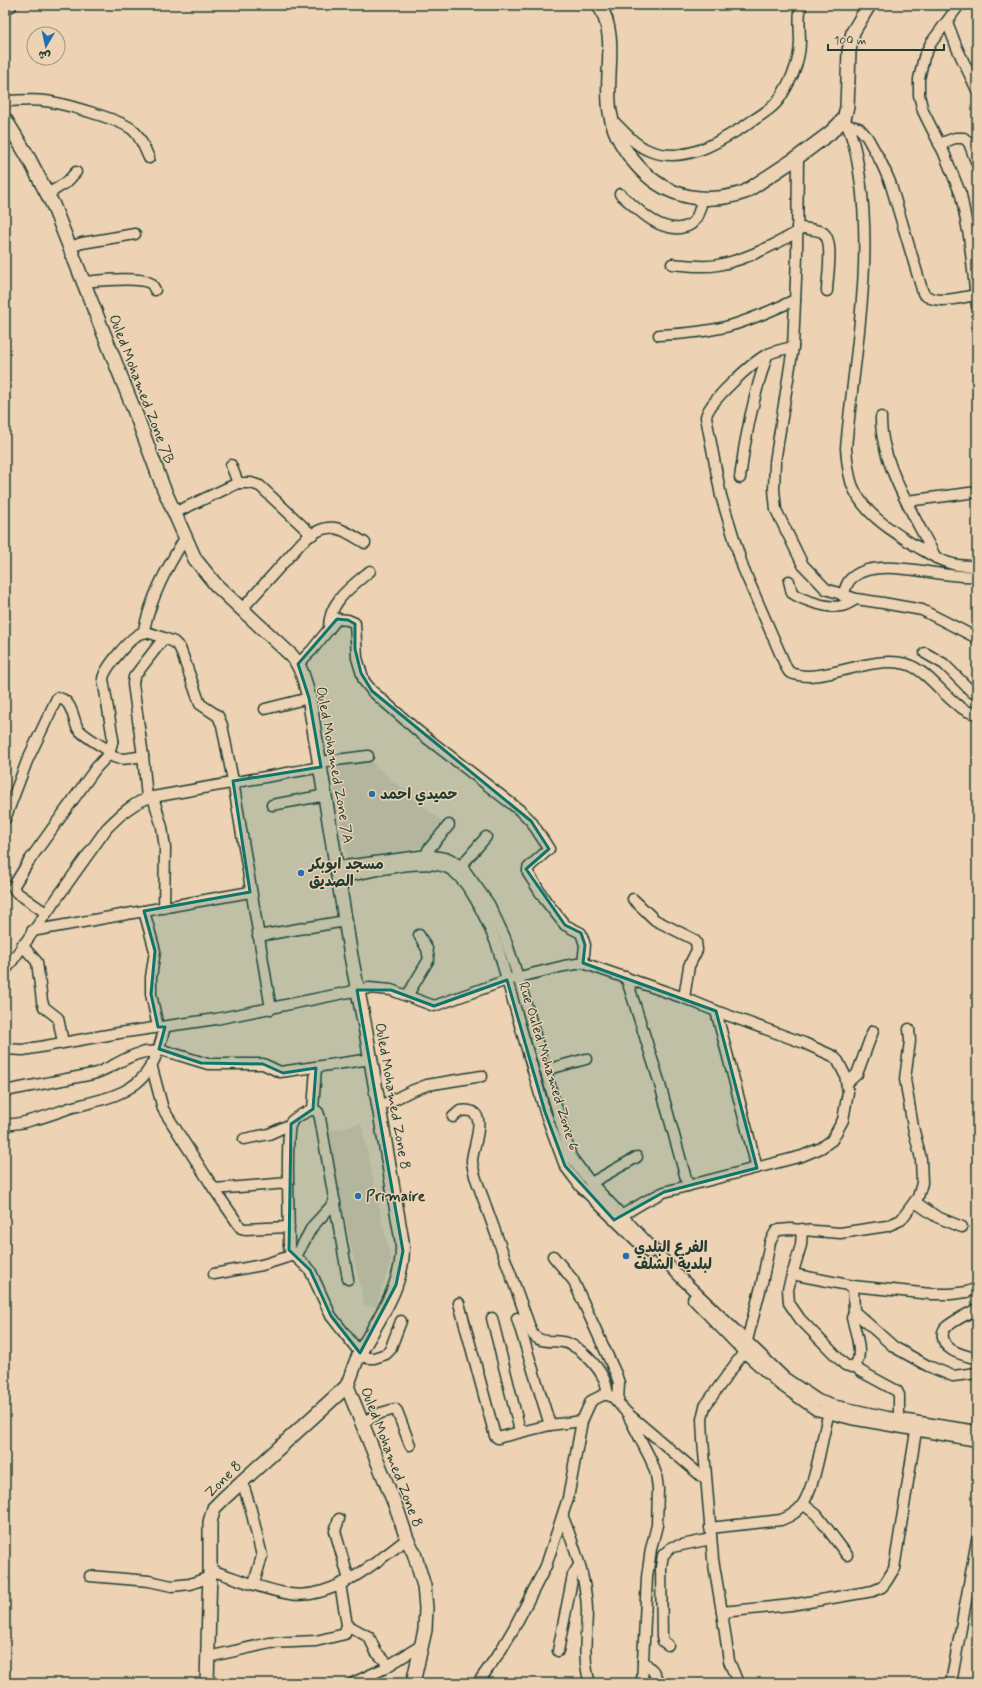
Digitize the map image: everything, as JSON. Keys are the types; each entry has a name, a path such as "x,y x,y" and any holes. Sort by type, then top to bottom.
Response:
{"main road":[{"path":"6,7 10,5"},
{"path":"599,5 605,14 609,33 609,105 620,142 642,170 661,186 684,196 703,198 736,196 745,192 798,157 845,122 847,107 848,51 853,32 869,5"},
{"name":"Ouled Mohamed Zone 7B","path":"5,119 48,194 174,513 198,564 216,585 283,646"},
{"name":"Ouled Mohamed Zone 7A","path":"283,646 298,664 309,698 357,990"},
{"name":"Ouled Mohamed Zone 8","path":"357,990 400,1225 403,1260 396,1285 360,1353 347,1386 414,1554 424,1586 426,1608 422,1645 413,1683"},
{"name":"Zone 8","path":"207,1683 210,1574 209,1533 211,1516 218,1504 242,1481 347,1386"}],"street":[{"path":"612,119 637,144 650,151 667,154 680,155 700,151 738,130 775,104 786,88 800,52 801,5"},
{"path":"959,5 931,43 924,57 919,79 919,99 961,195 966,216 977,306"},
{"path":"947,22 956,48 977,90"},
{"path":"5,101 44,101 60,103 97,114 134,131 149,158"},
{"path":"845,122 859,128 881,162 890,182 923,292 926,297 938,300 976,295"},
{"path":"845,122 852,137 863,196 865,256 846,448 849,475 856,494 867,509 884,526 936,558 953,564 977,566"},
{"path":"939,144 955,138 964,138 969,143 977,164"},
{"path":"798,157 793,347 775,462 774,489 776,510 803,565 822,586 843,596 922,610 977,638"},
{"path":"48,194 67,182 76,172"},
{"path":"620,194 655,222 668,228 679,228 691,224 696,219 703,198"},
{"path":"672,264 703,266 718,265 747,256 797,230 822,232 829,240 830,247 827,291"},
{"path":"70,248 82,243 135,234"},
{"path":"82,282 120,279 144,281 150,282 155,290"},
{"path":"659,335 684,334 730,326 766,314 795,300"},
{"path":"793,347 767,354 749,367 718,398 708,410 706,417 721,496 743,568 789,672 797,676 812,677 875,662 907,664 925,675 963,710 977,714"},
{"path":"740,478 743,450 767,354"},
{"path":"882,417 882,437 886,454 907,501 936,558"},
{"path":"231,465 238,483"},
{"path":"174,513 238,483 251,483 260,486 312,535"},
{"path":"907,501 977,492"},
{"path":"242,609 302,542 312,535 324,529 339,528 365,542"},
{"path":"143,633 153,598 163,575 185,538"},
{"path":"843,596 852,577 867,570 891,568 924,571 947,576 977,576"},
{"path":"330,629 329,620 332,609 337,602 370,571"},
{"path":"789,581 792,593 821,604 840,607 856,599"},
{"path":"298,664 312,650 338,618 355,623 357,658 364,680 372,691 419,732 496,790 531,821 549,848 548,851 528,868 528,873 545,900 565,925 581,933 585,945 583,963"},
{"path":"46,913 14,891 13,888 29,861 96,768 110,752 113,739 103,676 127,645 138,634 143,633 174,642 180,648 200,704 220,719 233,781 250,892 271,1009"},
{"path":"164,638 133,680 133,690 150,798 162,827 165,848 164,908"},
{"path":"925,653 944,664 972,692 977,695"},
{"path":"5,819 27,761 57,698 62,698 66,701 80,730 110,752 114,758 120,759 143,756"},
{"path":"265,709 309,698"},
{"path":"5,970 107,828 124,811 150,798 320,764 368,756"},
{"path":"272,805 326,795"},
{"path":"427,855 428,850 449,825"},
{"path":"461,866 486,837"},
{"name":"Rue Ouled Mohamed Zone 6","path":"338,872 427,855 450,859 461,866 478,887 496,917 518,977 568,1150 577,1166 644,1248 744,1352 779,1384 816,1410 830,1410"},
{"name":"Rue Ouled Mohamed Zone 6","path":"338,872 415,865 436,865 453,871 467,886 486,920 497,945 545,1112 565,1166 581,1187 618,1217 785,1378 830,1410"},
{"path":"32,931 250,892"},
{"path":"633,899 655,920 693,938 696,942 697,950 689,966 684,998"},
{"path":"5,1125 31,1121 114,1095 138,1081 151,1064 158,1051 161,1027 151,994 151,977 155,951 144,910"},
{"path":"258,936 345,921"},
{"path":"407,996 429,959 427,949 419,934"},
{"path":"22,945 36,962 44,1007 58,1018 63,1042"},
{"path":"5,1049 22,1050 63,1042 271,1009 357,990 376,988 391,990 434,1006 507,980 564,966 583,963 684,998 804,1044 833,1056 841,1066 847,1083 848,1098 843,1120 838,1131 828,1143 812,1153 664,1192 618,1217"},
{"path":"626,978 659,1082 688,1186"},
{"path":"716,1011 757,1168"},
{"path":"738,1683 729,1661 713,1560 706,1480 703,1412 705,1406 744,1352 770,1242 774,1234 779,1230 802,1229 840,1233 887,1226 901,1220 915,1202 922,1183 923,1172 905,1079 910,1041 909,1029"},
{"path":"847,1083 857,1074 873,1031"},
{"path":"5,1092 93,1074 143,1052 150,1051 158,1051 208,1064 263,1064 280,1072 371,1060"},
{"path":"545,1070 586,1060"},
{"path":"151,1064 163,1108 214,1189 241,1228 289,1227"},
{"path":"313,1109 316,1068"},
{"path":"378,1107 427,1085 482,1076"},
{"path":"244,1139 270,1134 291,1124 294,1120 313,1109"},
{"path":"313,1109 318,1112 320,1118 348,1279"},
{"path":"453,1117 460,1111 470,1111 476,1115 479,1120 472,1162 475,1176 532,1333 540,1339 562,1342 578,1350 591,1361 601,1374 604,1379 608,1395"},
{"path":"291,1124 288,1146 289,1250 291,1254 310,1270 331,1316 360,1353 367,1358 374,1358 386,1354 390,1350 401,1321"},
{"path":"591,1183 637,1157"},
{"path":"214,1189 288,1182"},
{"path":"214,1274 262,1265 298,1253 312,1227 335,1202"},
{"path":"915,1202 937,1217 962,1227"},
{"path":"802,1229 801,1246 789,1284 788,1297 792,1310 845,1365 849,1367 858,1362 859,1355 852,1318 854,1313 853,1286"},
{"path":"553,1256 573,1280 616,1374 619,1383 618,1401"},
{"path":"792,1274 853,1286 938,1294 967,1292 977,1288"},
{"path":"459,1303 495,1436 498,1438 520,1431 582,1421"},
{"path":"977,1310 957,1320 945,1328 942,1333 944,1342 951,1350 977,1359"},
{"path":"854,1313 861,1316 894,1347 928,1366 953,1376 977,1373"},
{"path":"492,1318 520,1431"},
{"path":"518,1318 550,1425"},
{"path":"855,1365 860,1371 897,1391 900,1395 899,1419"},
{"path":"478,1683 514,1628 546,1566 563,1517 582,1421 591,1401 608,1395 618,1401 626,1412 651,1460 656,1474 658,1489 657,1525 651,1549 647,1577 642,1683"},
{"path":"362,1422 381,1413 395,1409 410,1445"},
{"path":"830,1410 899,1419 917,1427 977,1431"},
{"path":"830,1410 917,1427 977,1441"},
{"path":"710,1528 781,1520 790,1516 803,1504 813,1476 830,1410"},
{"path":"626,1412 706,1480"},
{"path":"722,1612 836,1597 873,1591 882,1587 890,1577 896,1559 917,1427"},
{"path":"242,1481 251,1510 262,1556 254,1584"},
{"path":"803,1504 817,1515 847,1555"},
{"path":"563,1517 575,1547 578,1565 584,1582 587,1609 586,1662 590,1683"},
{"path":"208,1657 275,1642 323,1640 345,1634 347,1625 345,1582 335,1531 339,1519"},
{"path":"90,1576 149,1581 172,1586 190,1584 210,1574 291,1594 302,1595 330,1588 345,1582 374,1564 407,1539"},
{"path":"668,1645 662,1639 661,1567 663,1554 667,1550 678,1545 711,1539"},
{"path":"951,1683 977,1540"},
{"path":"558,1651 573,1575 578,1565"},
{"path":"347,1625 369,1637 376,1652 389,1665"},
{"path":"353,1683 389,1665 422,1645"},
{"path":"643,1661 653,1671 660,1683"}],"highlighted area":[{"path":"337,619 348,620 355,624 355,649 361,673 372,691 531,821 549,849 526,869 565,925 581,933 585,945 583,963 716,1011 757,1168 664,1192 614,1220 565,1166 545,1112 507,980 434,1006 391,990 357,990 403,1251 396,1285 360,1353 331,1316 310,1270 289,1250 291,1124 313,1109 316,1068 283,1073 263,1064 201,1063 159,1049 165,1027 158,1027 151,994 155,951 144,911 250,892 233,781 321,767 309,698 298,664"}],"shaded area":[{"name":"حميدي احمد","path":"368,759 445,824 428,846 347,860 330,764"},
{"name":"Primaire","path":"361,1123 391,1260 376,1306 365,1307 325,1132"}],"place":[{"name":"حميدي احمد","path":"372,794"},
{"name":"مسجد ابوبكر الصديق","path":"301,873"},
{"name":"Primaire","path":"358,1196"},
{"name":"الفرع البلدي لبلدية الشلف","path":"626,1256"}]}
